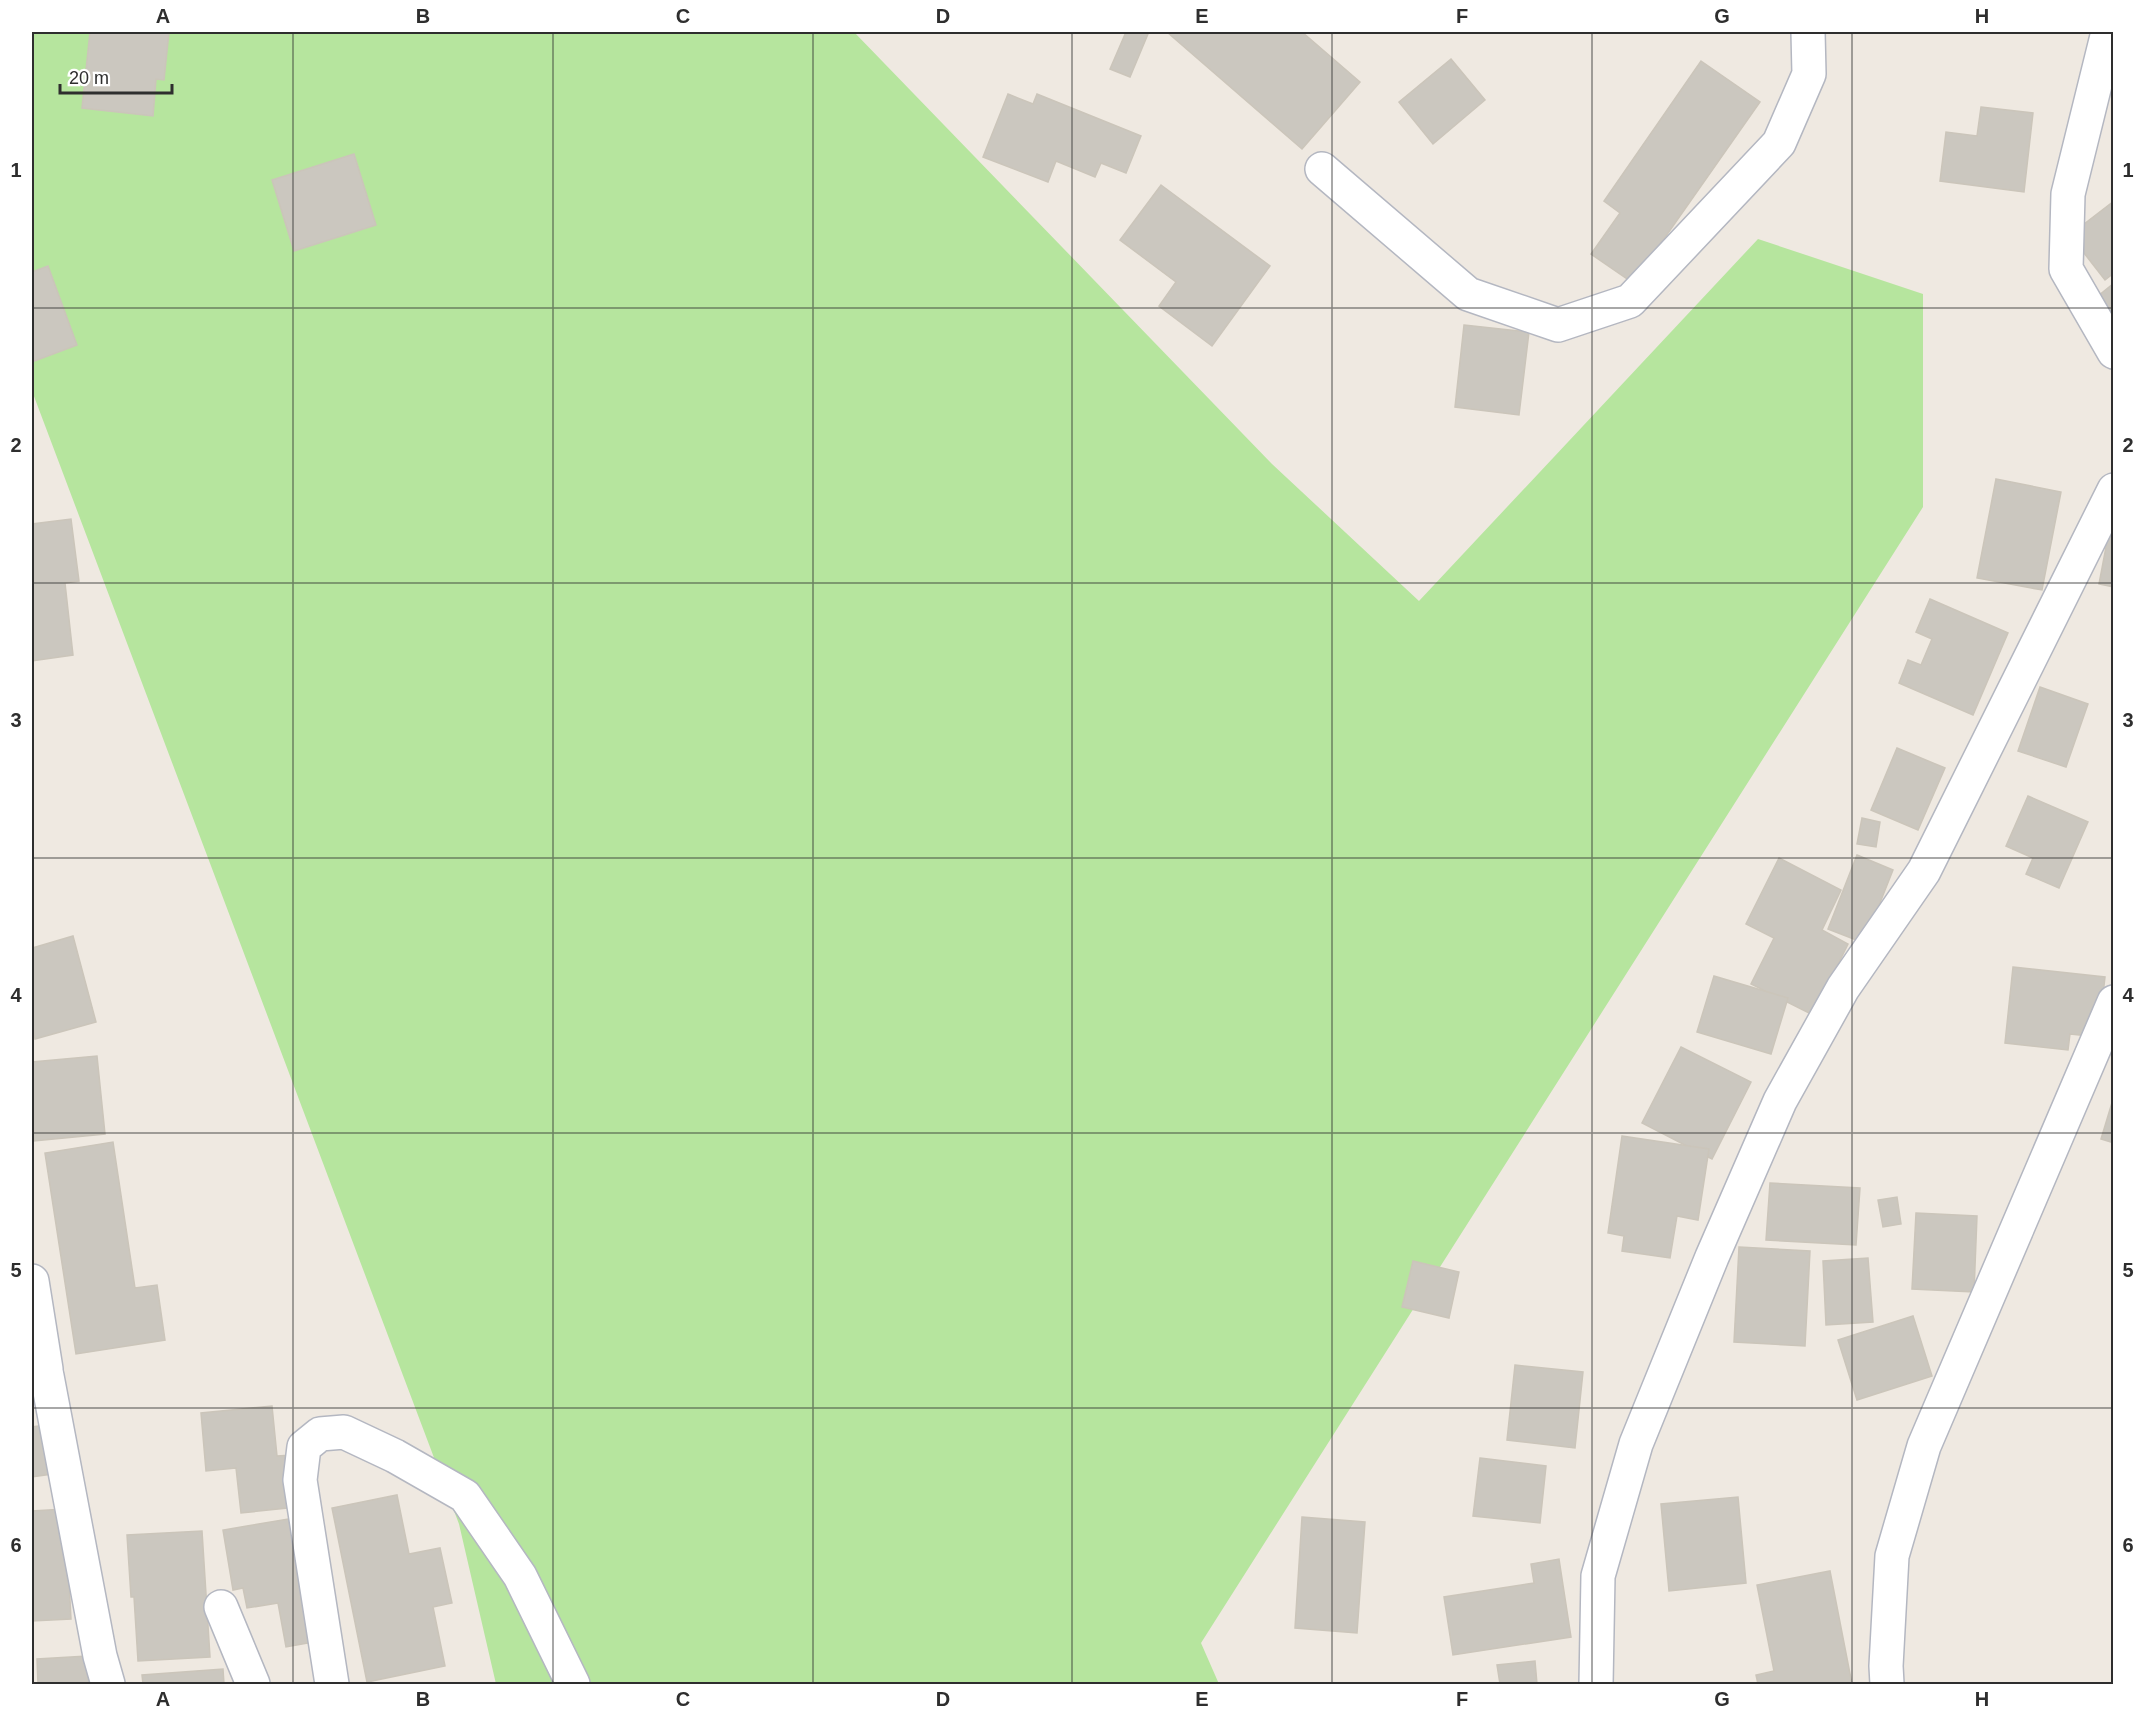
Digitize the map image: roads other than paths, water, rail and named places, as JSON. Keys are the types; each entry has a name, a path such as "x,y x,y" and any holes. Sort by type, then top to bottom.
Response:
{"street":[{"path":"1322,169 1468,294 1558,326 1630,301 1779,143 1809,74 1808,32"},
{"path":"2108,32 2068,194 2066,269 2114,352"},
{"path":"1596,1684 1598,1576 1636,1444 1712,1257 1775,1111 1843,988 1924,871 2114,489"},
{"path":"1887,1684 1892,1556 1924,1446 2114,1002"},
{"path":"32,1281 47,1376 100,1656 108,1684"},
{"path":"32,1348 47,1376"},
{"path":"332,1684 300,1480 304,1447 320,1434 344,1432 395,1456 465,1496 520,1576 573,1684"},
{"path":"221,1607 253,1684"}]}
